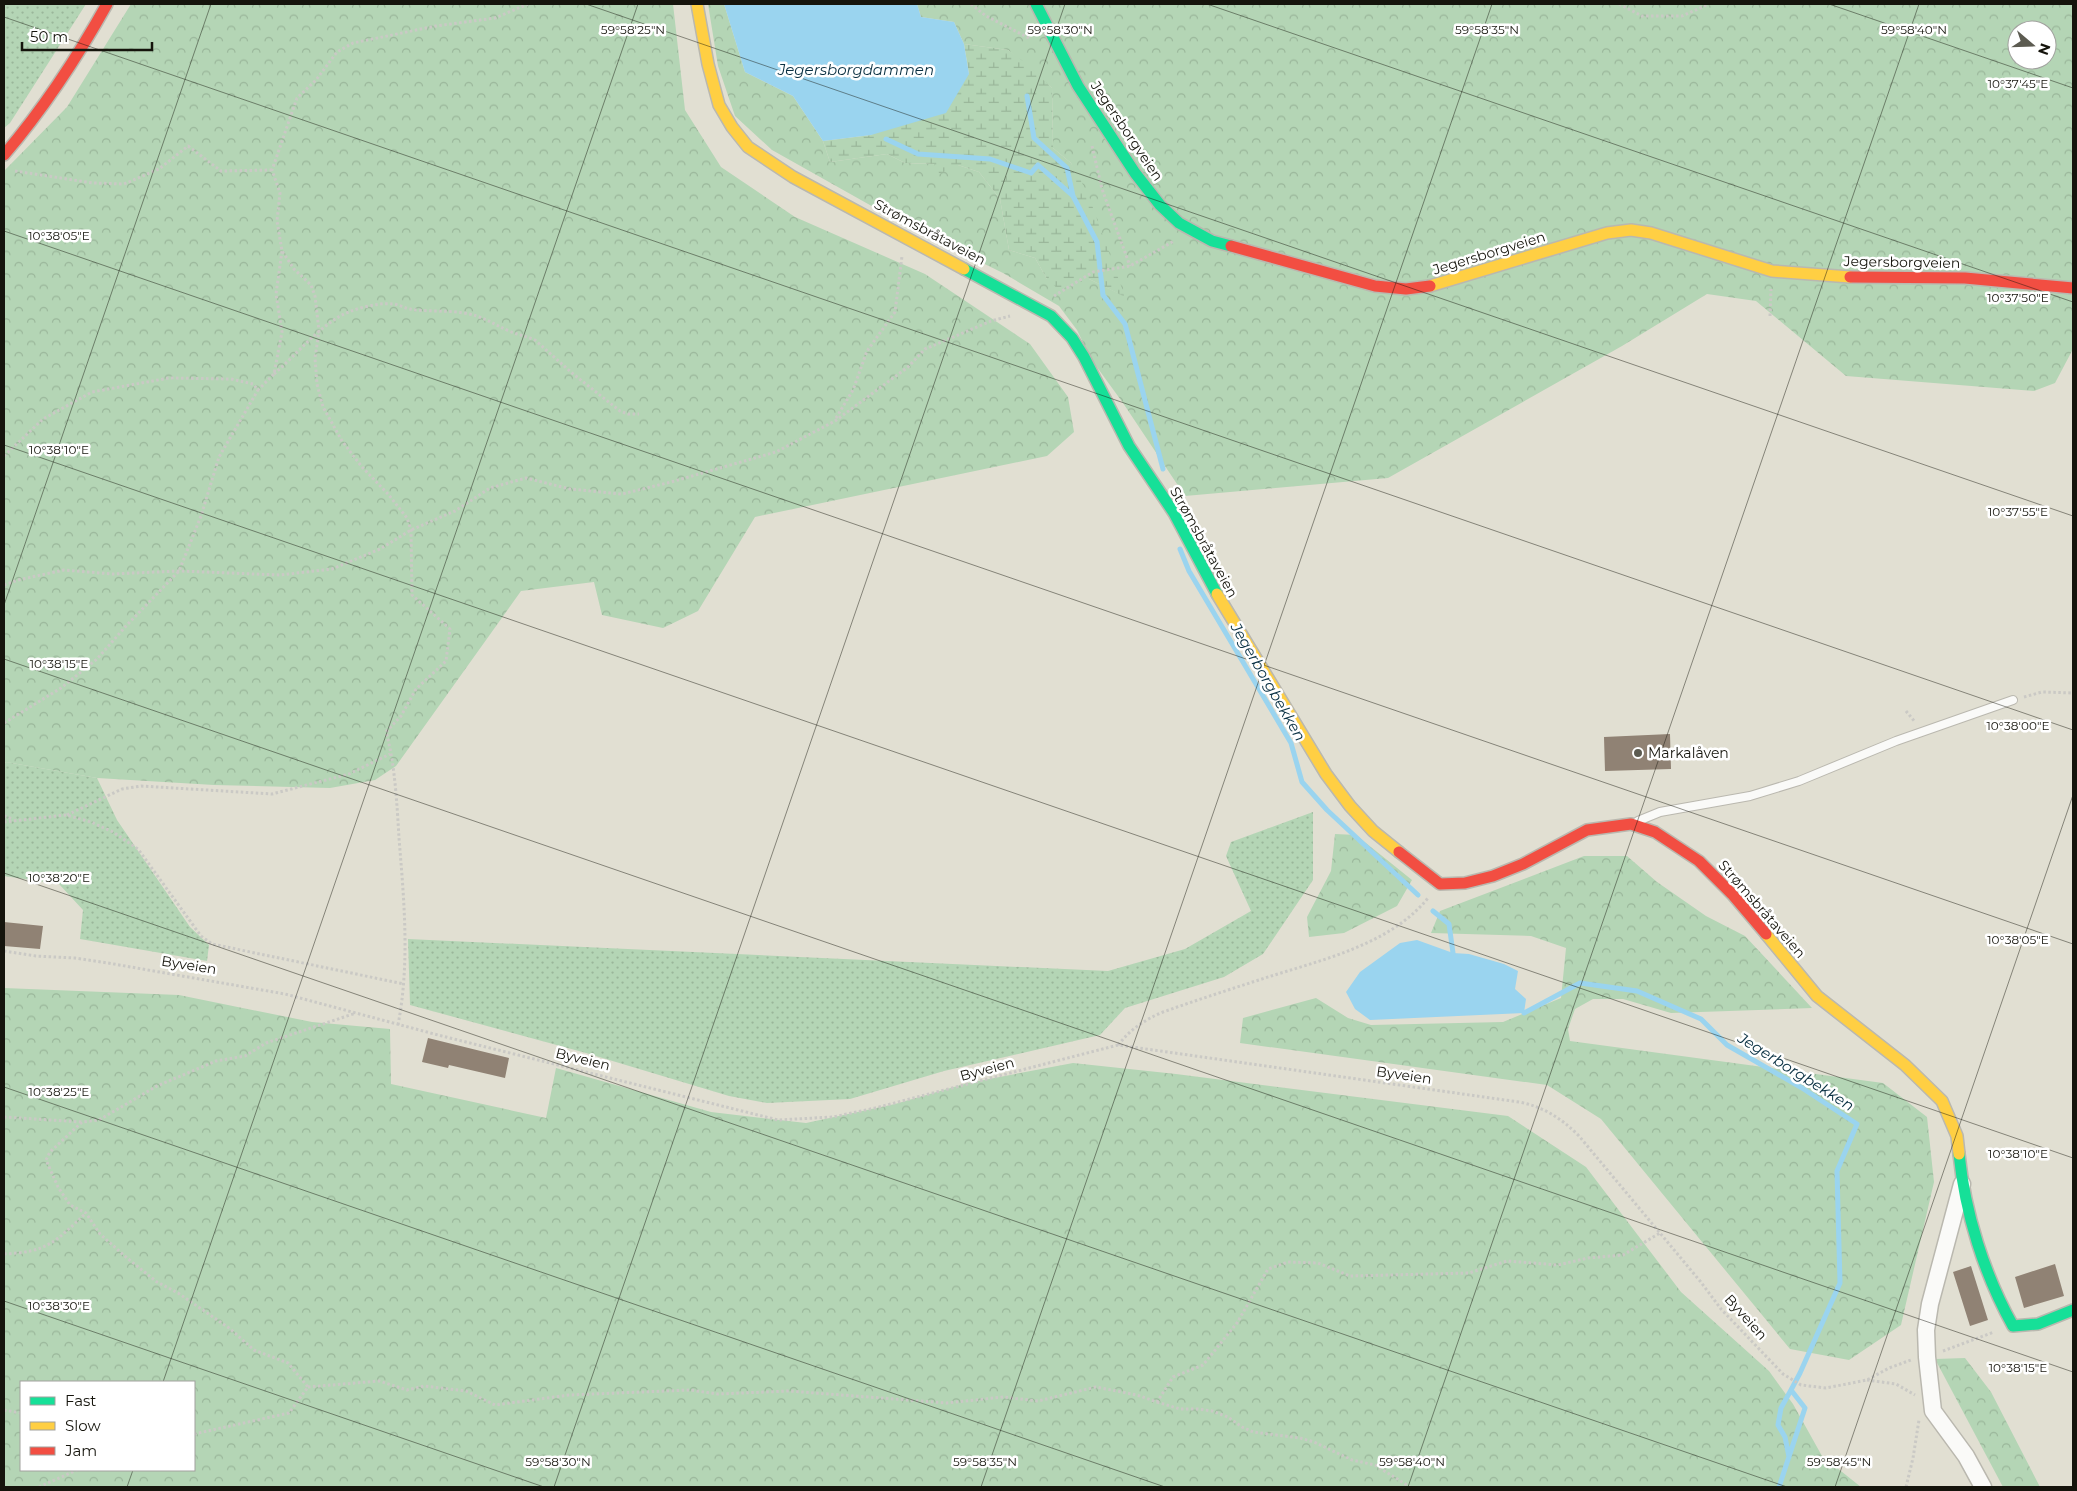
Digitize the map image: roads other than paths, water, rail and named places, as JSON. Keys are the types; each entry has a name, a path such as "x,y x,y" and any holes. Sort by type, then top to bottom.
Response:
{"street":[{"path":"4,154 53,91 107,4"},
{"name":"Strømsbråtaveien","path":"697,4 708,64 719,105 732,127 748,148 793,177 1036,307 1051,316 1072,338 1084,357 1129,446 1174,513 1209,582 1326,774 1350,806 1373,831 1440,884 1465,883 1493,876 1523,864 1587,830 1631,824 1656,832 1700,861 1732,894 1817,996 1905,1065 1942,1101 1956,1136 1962,1182 1977,1240 1997,1296 2013,1326 2038,1324 2073,1310"},
{"name":"Jegersborgveien","path":"1036,4 1044,23 1078,86 1135,173 1160,205 1179,223 1212,241 1375,286 1406,289 1434,286 1607,233 1631,230 1651,233 1772,271 1849,277 1966,278 2073,288"},
{"path":"1962,1182 1930,1304 1926,1330 1926,1415 1966,1456 1983,1487"}],"lane":[{"path":"1631,824 1660,812 1750,796 1799,781 1896,741 2013,700"}],"water":[{"name":"Jegersborgdammen","path":"724,4 917,4 921,17 954,22 964,44 969,74 946,113 871,135 823,141 793,96 745,72"},
{"path":"1417,940 1453,953 1469,954 1504,964 1518,971 1515,989 1526,999 1524,1013 1370,1020 1355,1009 1346,992 1360,972 1400,943"}],"waterway":[{"name":"Jegerborgbekken","path":"1027,96 1034,138 1067,168 1073,196 1097,242 1103,295 1125,324 1163,469"},
{"name":"Jegerborgbekken","path":"886,139 918,154 990,159 1031,173 1038,165 1073,196"},
{"name":"Jegerborgbekken","path":"1180,549 1189,571 1291,743 1302,782 1327,810 1418,895"},
{"name":"Jegerborgbekken","path":"1433,911 1449,924 1453,953"},
{"name":"Jegerborgbekken","path":"1524,1013 1580,983 1637,991 1701,1019 1727,1045 1802,1088 1857,1124 1837,1171 1840,1283 1791,1390 1805,1408 1779,1487"},
{"name":"Jegerborgbekken","path":"1789,1457 1785,1437 1778,1425 1781,1408 1791,1390"}],"place":[{"name":"Markalåven","path":"1638,753"}]}
